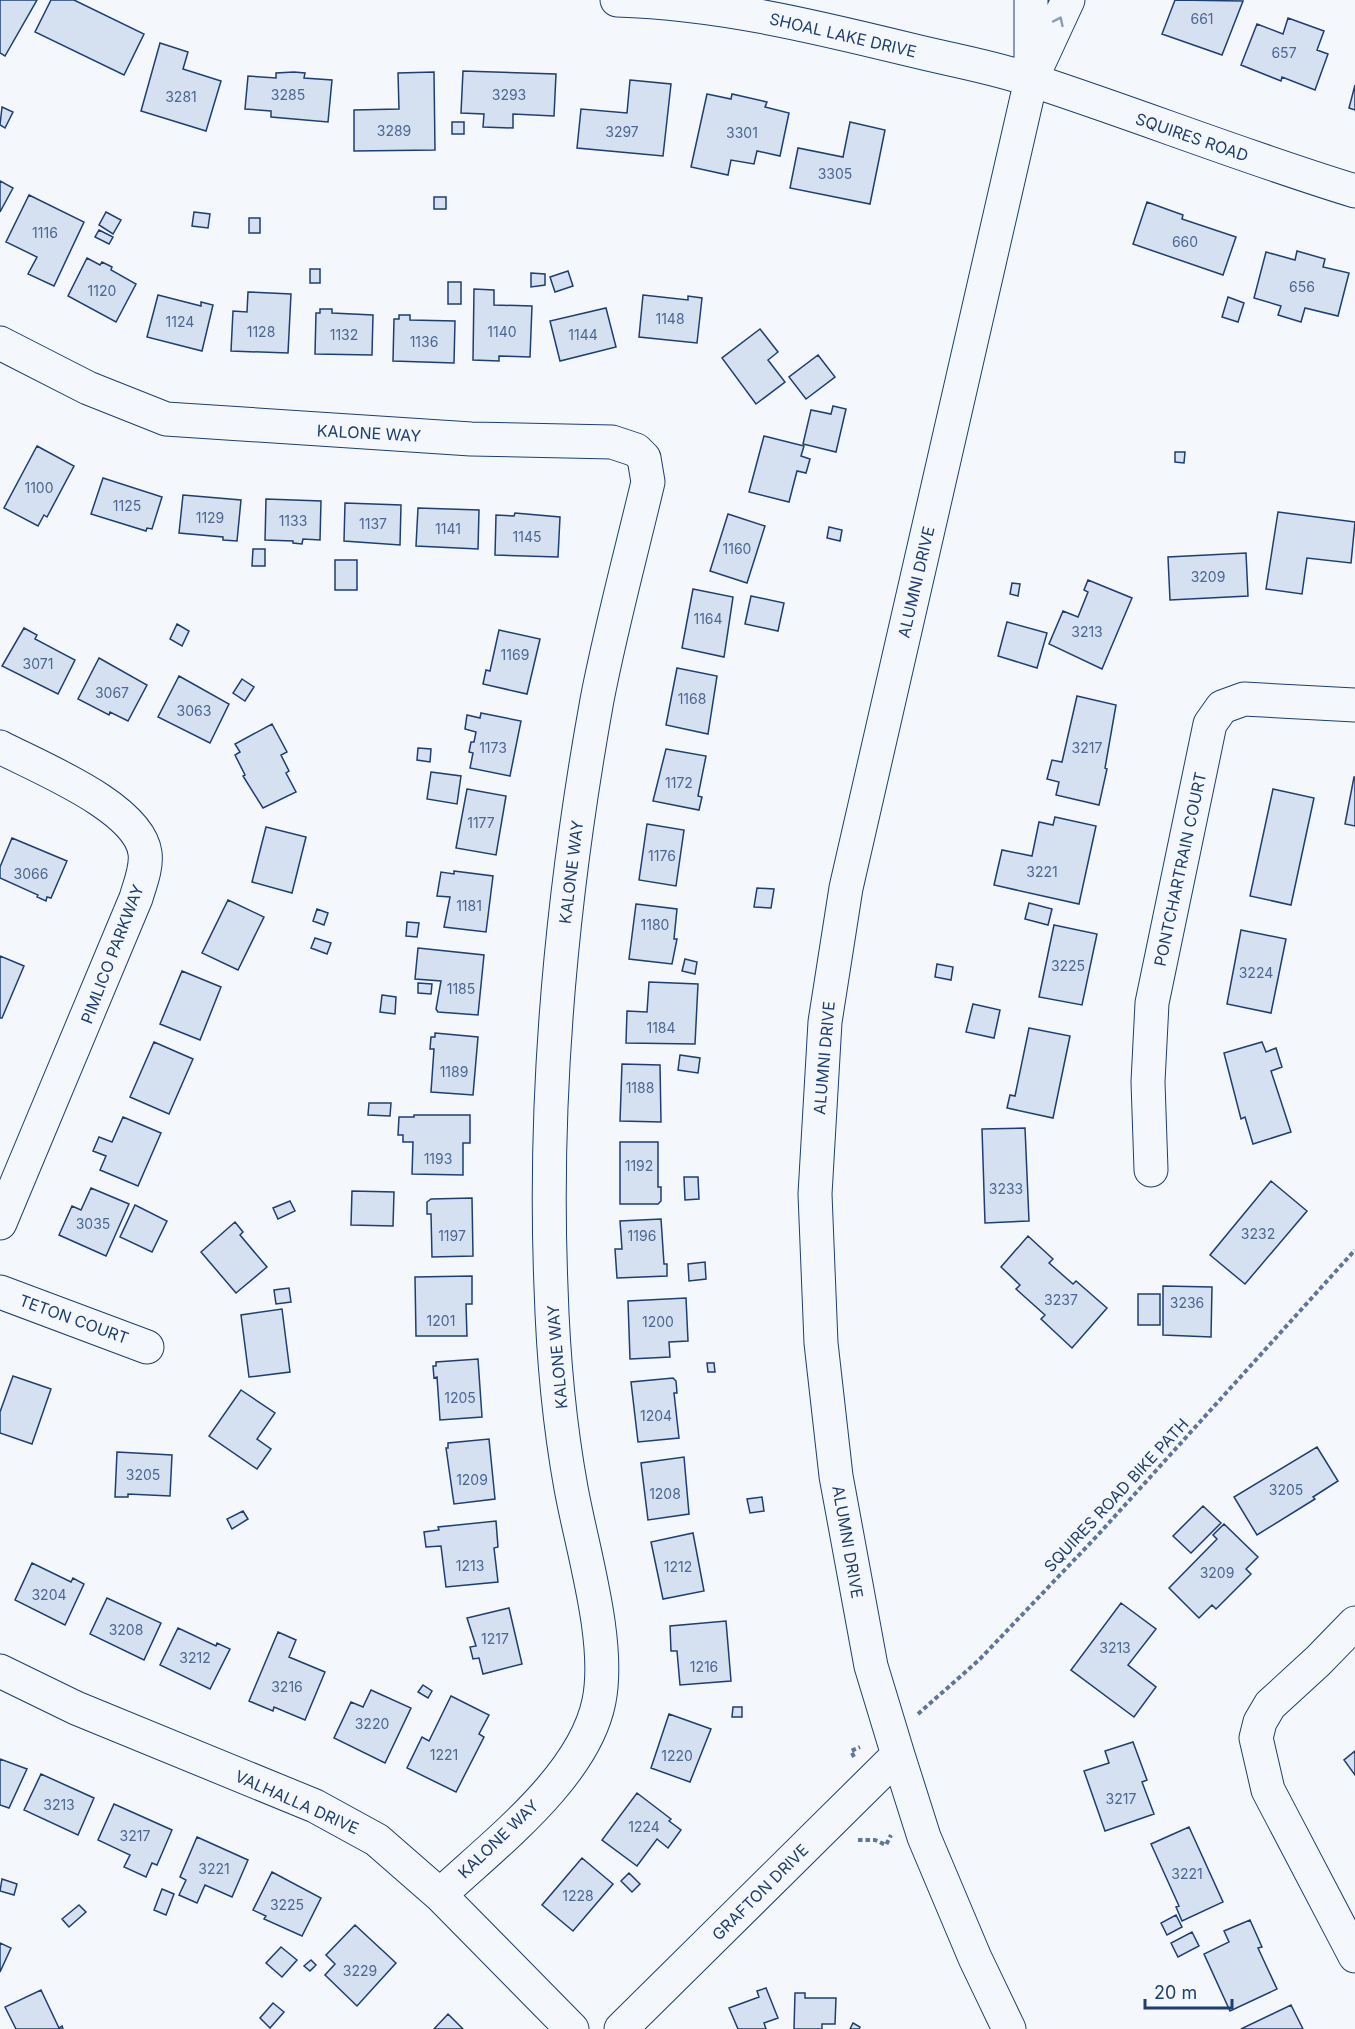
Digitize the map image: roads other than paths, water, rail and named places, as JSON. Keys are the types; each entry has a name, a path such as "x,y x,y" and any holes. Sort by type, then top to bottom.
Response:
{"street":[{"name":"SHOAL LAKE DRIVE","path":"617,0 660,1 724,9 802,24 1031,80"},
{"name":"ALUMNI DRIVE","path":"1031,0 1031,80"},
{"name":"ALUMNI DRIVE","path":"1009,2029 975,1958 924,1838 872,1666 849,1557 836,1476 821,1343 815,1194 825,1022 846,888 1031,80 1068,0"},
{"name":"SQUIRES ROAD","path":"1031,80 1281,168 1355,191"},
{"name":"KALONE WAY","path":"4,354 166,419 471,439 612,442 636,450 644,458 648,482 598,695 577,821 557,984 551,1089 550,1277 556,1366 570,1483 597,1624 601,1668 599,1701 589,1733 567,1768 527,1812 440,1895"},
{"name":"PONTCHARTRAIN COURT","path":"1151,1170 1148,1082 1152,1003 1210,724 1222,707 1244,699 1355,705"},
{"name":"PIMLICO PARKWAY","path":"0,747 119,812 139,837 145,852 144,868 136,898 0,1223"},
{"name":"TETON COURT","path":"0,1292 147,1347"},
{"path":"1355,1623 1318,1662 1270,1704 1260,1722 1256,1738 1268,1790 1355,1956"},
{"name":"VALHALLA DRIVE","path":"0,1671 76,1708 315,1806 350,1823 405,1861 572,2029"},
{"name":"GRAFTON DRIVE","path":"621,2029 898,1755"}]}
